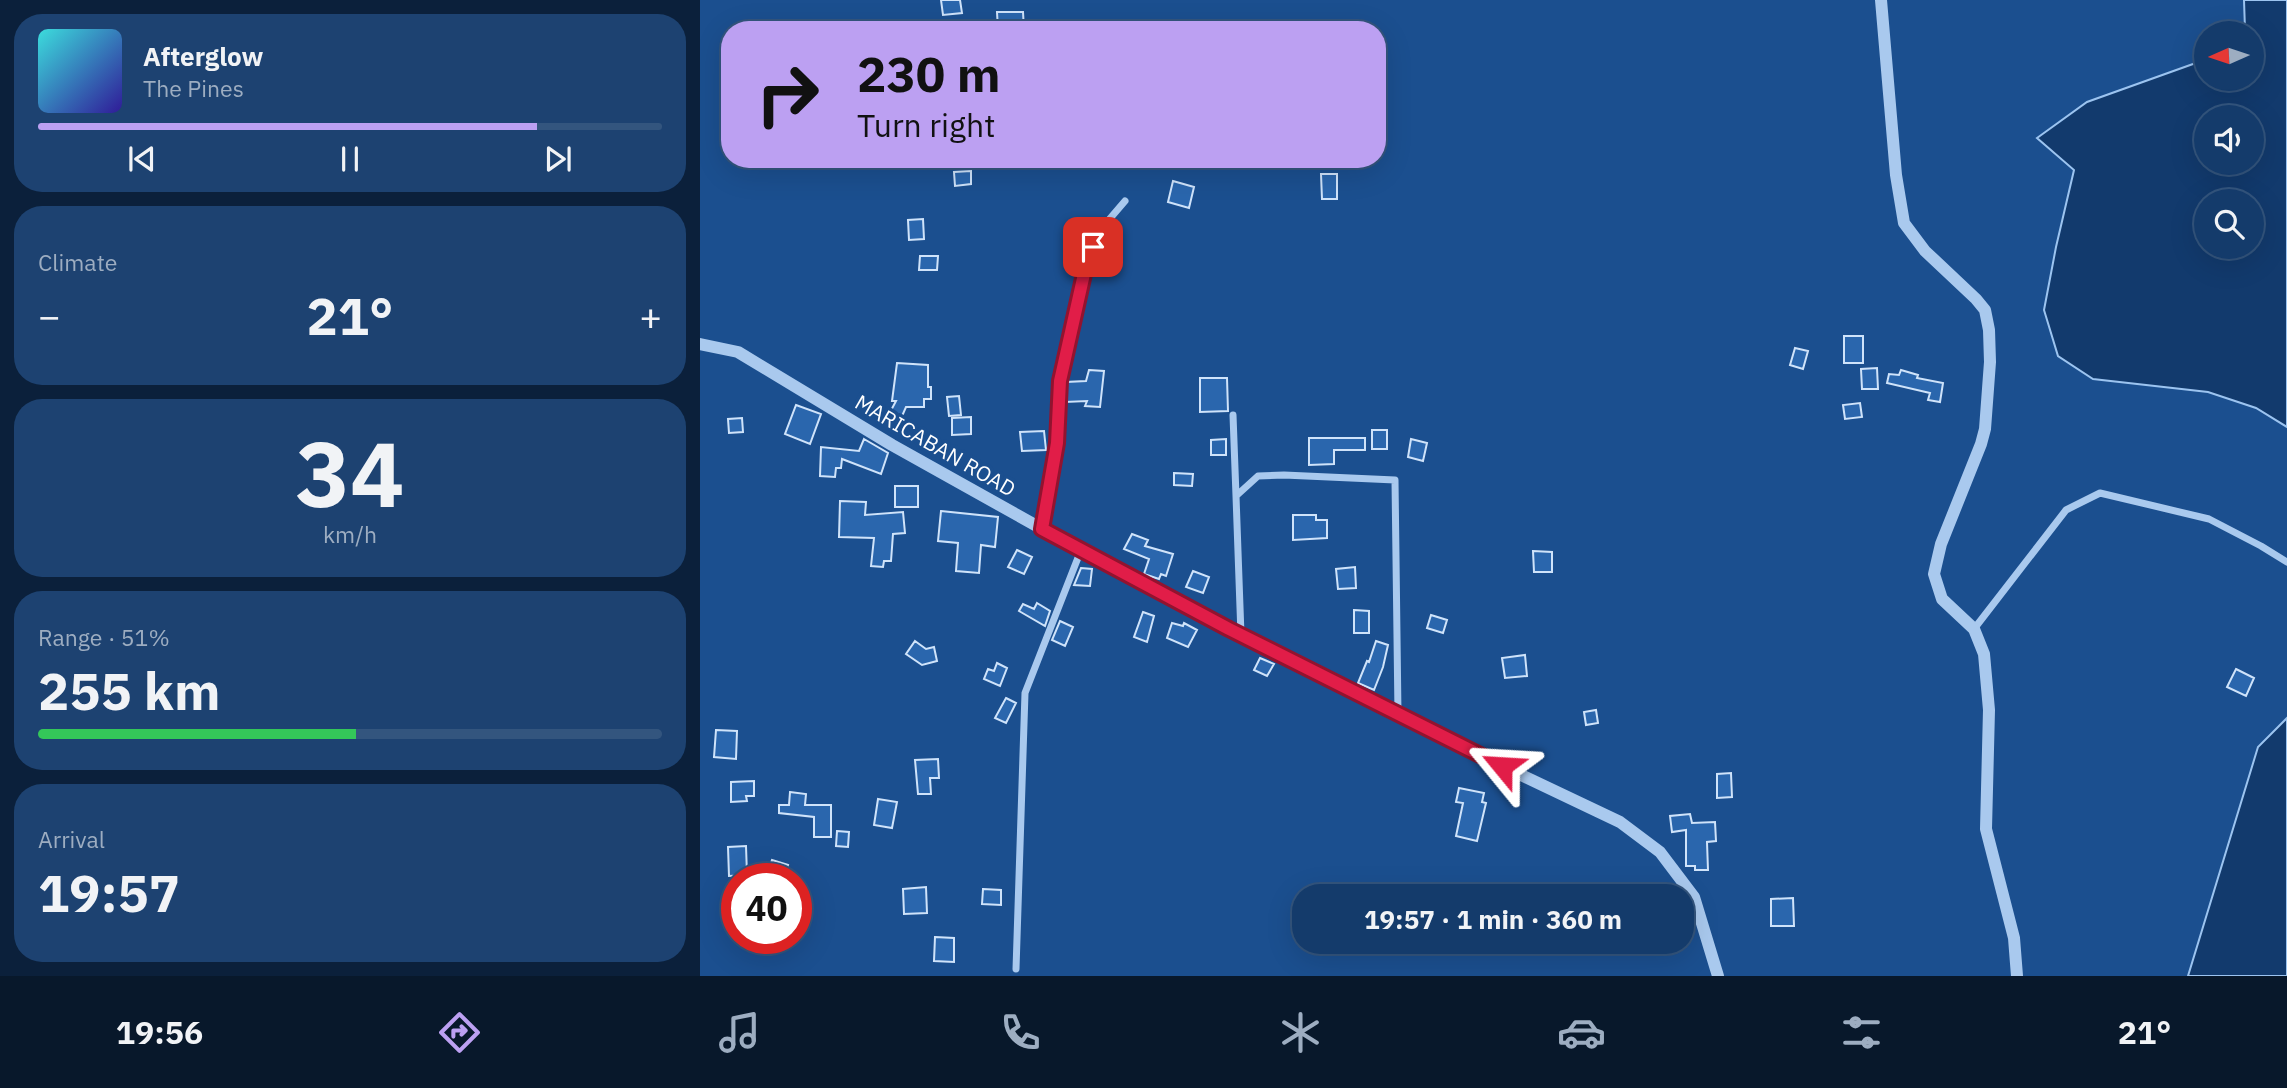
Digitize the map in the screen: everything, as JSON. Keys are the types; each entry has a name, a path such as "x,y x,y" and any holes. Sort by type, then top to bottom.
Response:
{"street":[{"path":"1881,0 1896,175 1904,223 1925,251 1985,310 1989,330 1990,362 1985,429 1941,544 1934,575 1942,599 1974,629 1984,653 1989,710 1986,829 2011,926 2017,976"},
{"path":"1042,529 1057,443 1060,381 1086,265 1101,229 1125,201"},
{"name":"MARICABAN ROAD","path":"700,344 738,352 892,445 1081,550 1241,635 1620,822 1660,852 1694,897 1718,976"},
{"path":"1233,415 1241,635"},
{"path":"1236,496 1258,476 1395,480 1398,714"},
{"path":"1974,629 2066,510 2100,493 2209,519 2287,562"},
{"path":"1016,969 1026,693 1081,550"}],"water":[{"path":"2244,0 2287,0 2287,427 2256,408 2208,392 2093,379 2058,356 2044,310 2074,170 2037,138 2087,102 2194,64 2194,91 2264,91 2264,21 2245,21"},
{"path":"2287,718 2287,976 2188,976 2258,747"}],"building":[{"path":"941,0 960,0 962,13 943,15"},
{"path":"997,12 1023,12 1024,21 998,21"},
{"path":"971,171 971,184 955,186 954,172"},
{"path":"1321,174 1337,174 1337,199 1322,199"},
{"path":"1173,181 1194,187 1189,208 1168,202"},
{"path":"923,219 924,239 909,240 908,220"},
{"path":"920,256 938,256 937,270 919,270"},
{"path":"1844,336 1863,336 1863,363 1844,363"},
{"path":"1795,348 1808,351 1803,369 1790,365"},
{"path":"897,363 928,365 928,387 931,387 931,399 924,399 924,407 906,407 899,423 887,418 896,401 892,401"},
{"path":"1877,368 1878,389 1862,389 1861,369"},
{"path":"1089,370 1104,371 1100,407 1085,406 1087,401 1065,402 1066,382 1086,381"},
{"path":"1901,370 1918,375 1917,378 1943,383 1940,402 1928,400 1930,393 1887,383 1889,374 1899,375"},
{"path":"1200,378 1227,378 1228,411 1200,412"},
{"path":"959,396 961,415 949,416 947,397"},
{"path":"1860,403 1862,417 1845,419 1843,405"},
{"path":"796,405 821,414 810,444 785,434"},
{"path":"971,417 971,434 952,435 952,418"},
{"path":"742,418 743,432 729,433 728,419"},
{"path":"1372,430 1387,430 1387,449 1372,449"},
{"path":"1044,431 1046,450 1022,451 1020,432"},
{"path":"1309,438 1365,438 1365,450 1334,450 1334,464 1309,465"},
{"path":"864,439 888,453 881,474 842,459 841,468 836,468 835,477 820,476 821,447 859,451"},
{"path":"1226,439 1226,455 1211,455 1211,440"},
{"path":"1411,439 1427,443 1423,461 1408,457"},
{"path":"1174,473 1193,474 1192,486 1174,485"},
{"path":"895,486 918,486 918,507 895,507"},
{"path":"840,501 866,502 865,515 903,512 905,533 893,534 891,561 884,561 883,567 871,566 874,538 839,537"},
{"path":"941,511 998,517 995,547 981,545 979,573 956,571 958,543 938,541"},
{"path":"1293,515 1316,515 1316,520 1327,520 1327,538 1293,540"},
{"path":"1132,534 1148,540 1145,546 1173,554 1166,576 1161,574 1159,579 1144,574 1149,559 1124,549"},
{"path":"1017,550 1032,557 1024,574 1008,567"},
{"path":"1533,551 1552,552 1552,572 1534,572"},
{"path":"1355,567 1356,588 1338,589 1336,569"},
{"path":"1081,568 1092,569 1090,586 1074,585"},
{"path":"1193,571 1209,577 1203,593 1186,587"},
{"path":"1037,603 1050,611 1045,626 1019,611 1023,604 1034,609"},
{"path":"1354,610 1369,611 1369,633 1354,633"},
{"path":"1143,612 1154,616 1147,642 1134,637"},
{"path":"1431,615 1447,620 1443,633 1427,628"},
{"path":"1060,621 1073,627 1065,646 1052,640"},
{"path":"1172,623 1183,626 1184,623 1197,630 1188,647 1167,638"},
{"path":"915,641 926,649 934,647 937,661 922,665 906,654"},
{"path":"1376,641 1388,645 1374,690 1358,683"},
{"path":"1525,655 1527,676 1505,678 1502,658"},
{"path":"1260,658 1274,664 1267,676 1254,670"},
{"path":"997,663 1007,668 1000,686 984,679 988,669 994,671"},
{"path":"2236,669 2254,678 2246,696 2227,687"},
{"path":"1006,698 1016,703 1006,723 995,718"},
{"path":"1596,710 1598,723 1586,725 1584,712"},
{"path":"716,730 737,731 736,759 714,757"},
{"path":"938,759 939,778 930,778 931,794 918,794 915,760"},
{"path":"1731,773 1732,797 1717,798 1717,774"},
{"path":"754,781 754,796 746,796 747,801 731,802 731,782"},
{"path":"1459,788 1484,793 1482,802 1486,803 1477,841 1456,836 1463,803 1456,802"},
{"path":"790,792 806,794 805,805 831,805 831,837 814,837 814,817 779,813 779,805 789,805"},
{"path":"878,799 897,802 892,828 874,825"},
{"path":"1690,814 1692,823 1715,822 1716,841 1707,842 1708,870 1695,870 1695,866 1686,866 1686,830 1672,832 1670,816"},
{"path":"837,831 849,832 848,847 836,846"},
{"path":"746,846 747,863 729,863 728,847"},
{"path":"926,887 927,913 904,914 903,889"},
{"path":"983,889 1001,890 1001,905 982,904"},
{"path":"1793,898 1794,926 1771,926 1771,899"},
{"path":"935,937 954,938 954,962 934,961"}],"route":[{"path":"1093,247 1070,328 1060,381 1057,443 1042,529 1229,629 1502,766"}]}
